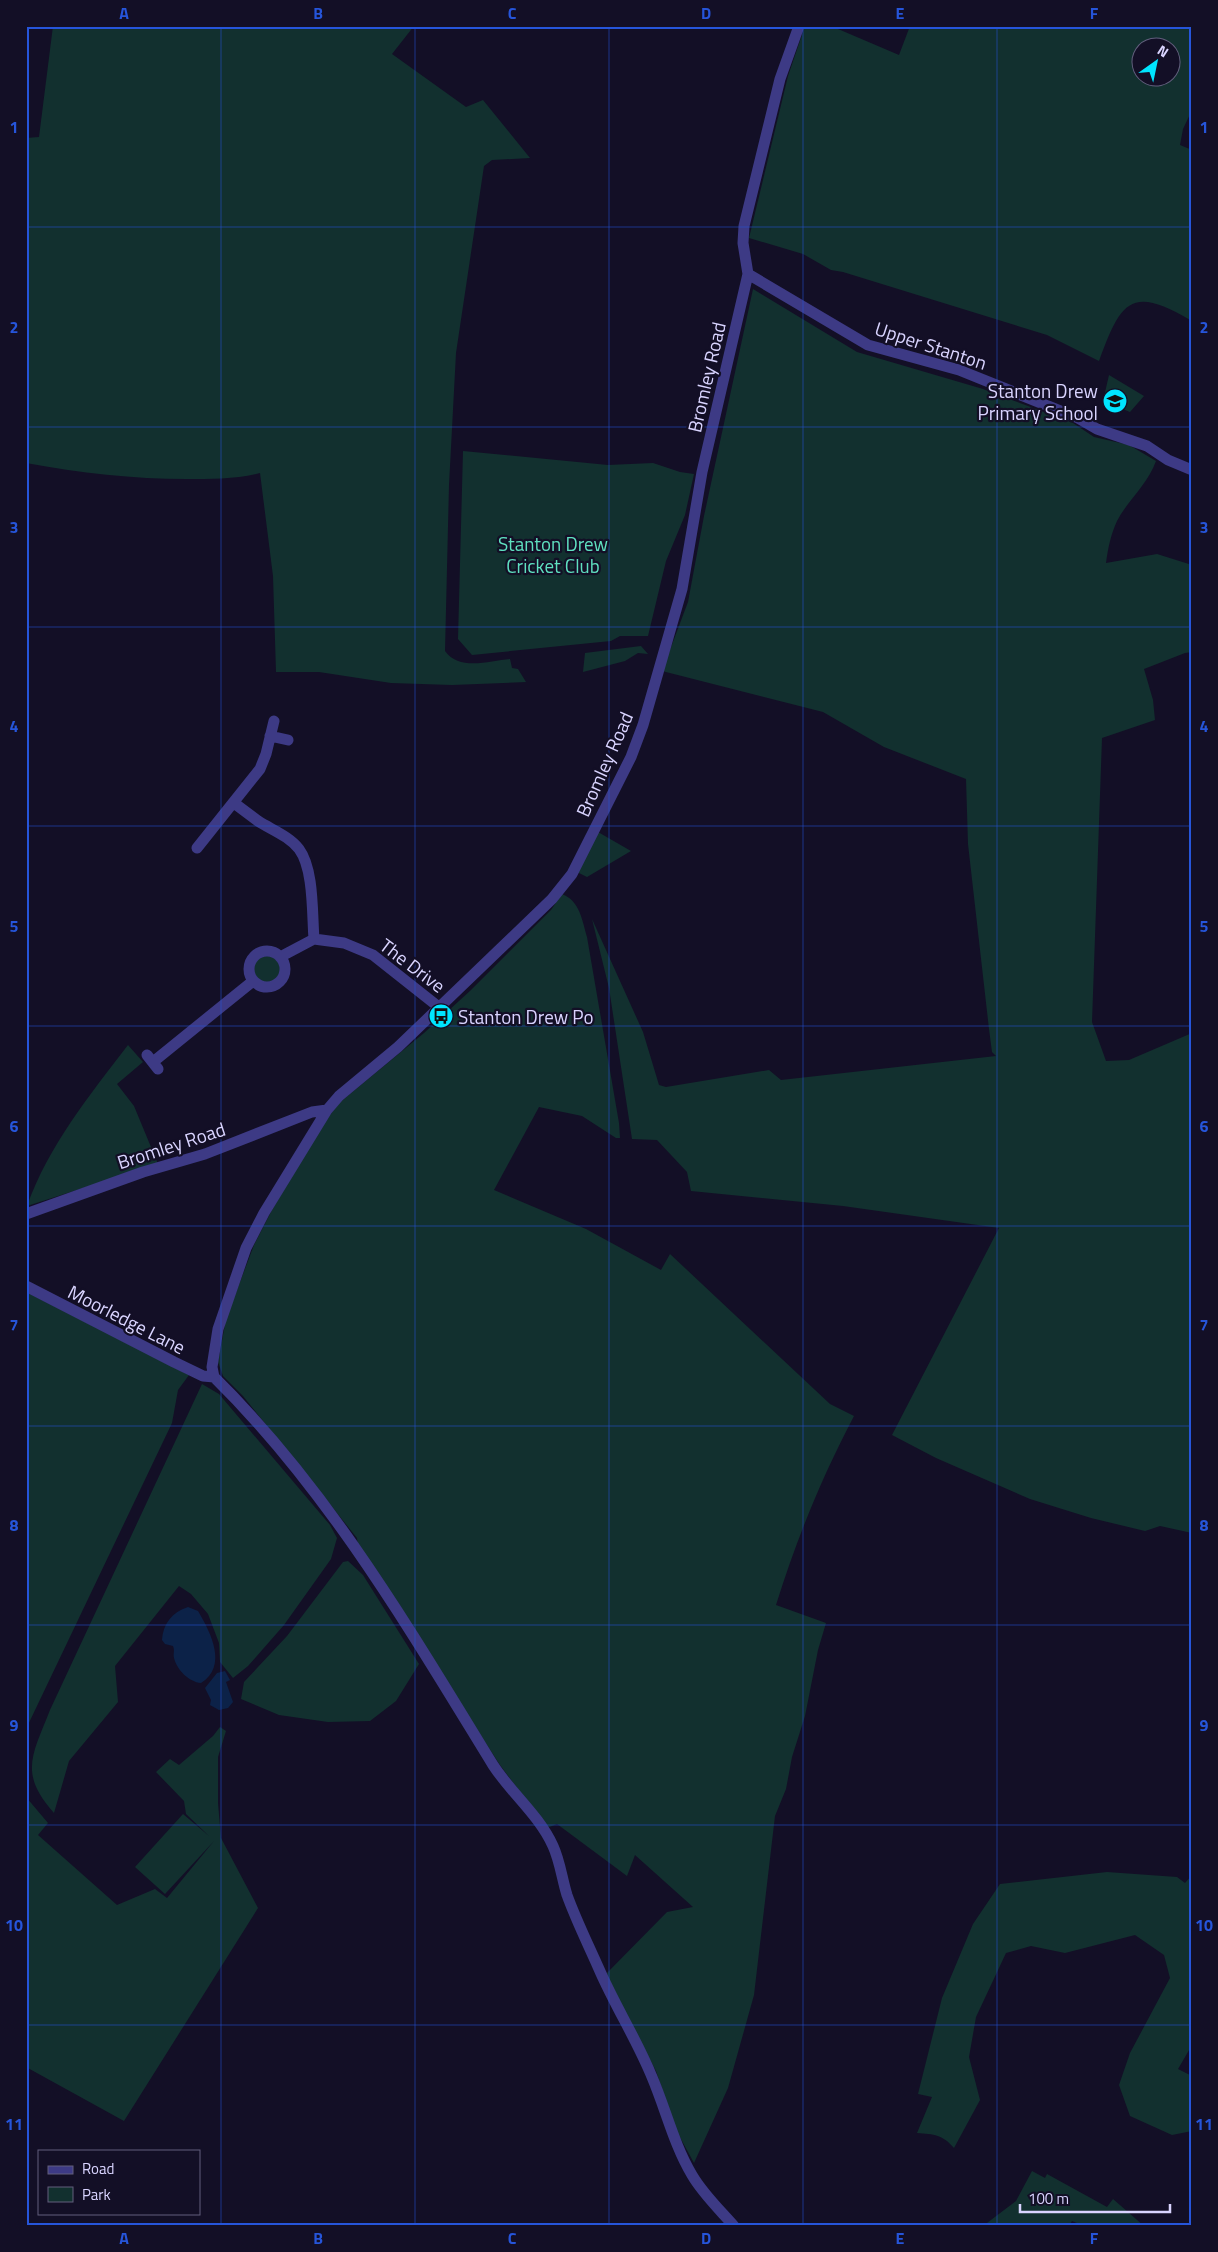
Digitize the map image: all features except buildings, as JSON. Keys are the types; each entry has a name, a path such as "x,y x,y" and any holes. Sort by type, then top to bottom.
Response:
{"street":[{"path":"748,274 743,243 744,226 780,79 799,26"},
{"name":"Upper Stanton","path":"748,274 868,345 959,370 1078,418 1097,429 1148,446 1168,460 1192,470"},
{"name":"Bromley Road","path":"214,1377 212,1366 218,1329 246,1248 269,1205 328,1110 339,1096 398,1047 440,1008 566,883 631,757 643,725 682,589 702,472 748,274"},
{"path":"197,848 260,769 274,721"},
{"path":"270,736 288,740"},
{"path":"234,803 258,821 290,840 299,849 305,860 314,939 280,957"},
{"name":"The Drive","path":"314,939 344,943 373,955 440,1008"},
{"path":"270,951 280,957 285,969 282,978 277,984 263,987 252,980 248,968 256,954 270,951"},
{"path":"153,1062 252,980"},
{"name":"Bromley Road","path":"26,1214 143,1172 206,1154 312,1112 328,1110"},
{"name":"Moorledge Lane","path":"26,1286 174,1362 203,1376 214,1377"},
{"path":"214,1377 252,1414 322,1501 430,1661 496,1770 547,1837 553,1847 568,1896 602,1978 653,2078 674,2136 690,2171 712,2201 734,2226"}],"green space":[{"path":"53,26 414,26 392,54 466,107 483,100 530,158 492,160 484,166 456,353 449,485 445,651 458,661 466,663 484,663 510,659 512,668 518,669 526,682 452,685 391,683 319,672 276,672 273,576 260,473 215,479 147,478 66,470 26,463 26,138 39,137"},
{"path":"805,26 831,26 899,55 910,26 1192,26 1192,110 1183,129 1180,145 1192,150 1192,321 1154,303 1141,302 1130,305 1114,325 1099,361 1047,335 843,272 831,270 803,254 749,238 788,76"},
{"path":"753,289 857,352 983,389 1073,423 1094,437 1129,445 1156,461 1143,485 1117,521 1110,541 1106,563 1157,554 1192,565 1192,652 1144,669 1153,700 1155,720 1102,738 1092,1022 1106,1061 1129,1060 1192,1033 1192,1533 1160,1526 1145,1531 1091,1518 1030,1499 936,1458 892,1435 999,1228 843,1206 691,1191 687,1172 657,1140 632,1139 609,988 592,919 643,1032 659,1085 666,1087 769,1070 781,1080 996,1056 992,1052 968,844 966,779 884,747 823,712 662,671 688,602 704,516"},
{"path":"1109,375 1144,396 1130,412 1103,401"},
{"name":"Stanton Drew Cricket Club","path":"463,451 608,465 653,463 680,472 694,474 685,515 666,561 648,636 620,636 611,641 472,655 458,639"},
{"path":"641,646 648,654 638,653 625,661 583,672 585,653"},
{"path":"598,832 631,851 587,877 577,872"},
{"path":"562,894 577,906 587,937 620,1138 616,1138 582,1116 539,1107 494,1190 586,1229 661,1270 670,1254 830,1404 854,1416 810,1509 776,1605 826,1623 818,1650 805,1716 792,1757 786,1789 775,1816 754,1995 728,2088 694,2163 676,2130 656,2071 605,1975 667,1912 693,1907 635,1855 627,1876 557,1824 547,1828 500,1765 358,1546 357,1538 243,1396 223,1376 218,1362 226,1319 254,1245 272,1210 321,1127 339,1103 424,1033 471,990 551,910"},
{"path":"267,956 276,960 280,969 276,978 267,982 258,978 254,969 258,960"},
{"path":"128,1045 143,1062 117,1084 134,1106 158,1164 27,1206 58,1142 85,1102"},
{"path":"26,1292 189,1375 178,1390 172,1423 26,1729"},
{"path":"202,1384 219,1394 330,1525 337,1538 331,1559 284,1625 248,1666 233,1678 220,1662 219,1643 208,1614 191,1594 179,1586 115,1666 118,1702 69,1761 54,1813 43,1799 32,1774 34,1751 38,1739"},
{"path":"348,1561 363,1575 419,1664 396,1701 370,1721 328,1722 279,1715 241,1699 244,1682 287,1636 343,1562"},
{"path":"220,1727 226,1731 218,1757 218,1803 221,1838 258,1908 124,2121 26,2067 26,1797 48,1823 38,1835 117,1905 155,1889 167,1898 214,1841 165,1894 135,1867 183,1814 209,1836 186,1814 184,1801 156,1772 170,1759 179,1765 213,1736"},
{"path":"1107,1872 1177,1877 1185,1883 1192,1875 1192,2045 1178,2069 1192,2076 1192,2131 1172,2135 1130,2116 1119,2085 1130,2053 1170,1978 1164,1955 1135,1935 1065,1953 1031,1946 1006,1953 976,2017 969,2057 980,2100 954,2148 946,2140 938,2136 917,2133 932,2097 918,2094 942,1998 973,1924 1000,1884"},
{"path":"1032,2171 1045,2178 1047,2174 1107,2207 1113,2199 1144,2226 1084,2226 1072,2221 1069,2226 983,2226 1016,2201"}],"water":[{"path":"188,1607 198,1611 208,1629 214,1649 214,1668 201,1683 188,1678 181,1671 174,1658 173,1646 165,1644 162,1640 164,1629 169,1619 177,1612"},
{"path":"225,1671 230,1680 226,1682 233,1702 228,1708 219,1710 210,1705 211,1700 205,1688 217,1673"}],"place":[{"name":"Stanton Drew Primary School","path":"1115,401"},
{"name":"Stanton Drew Po","path":"441,1016"}]}
